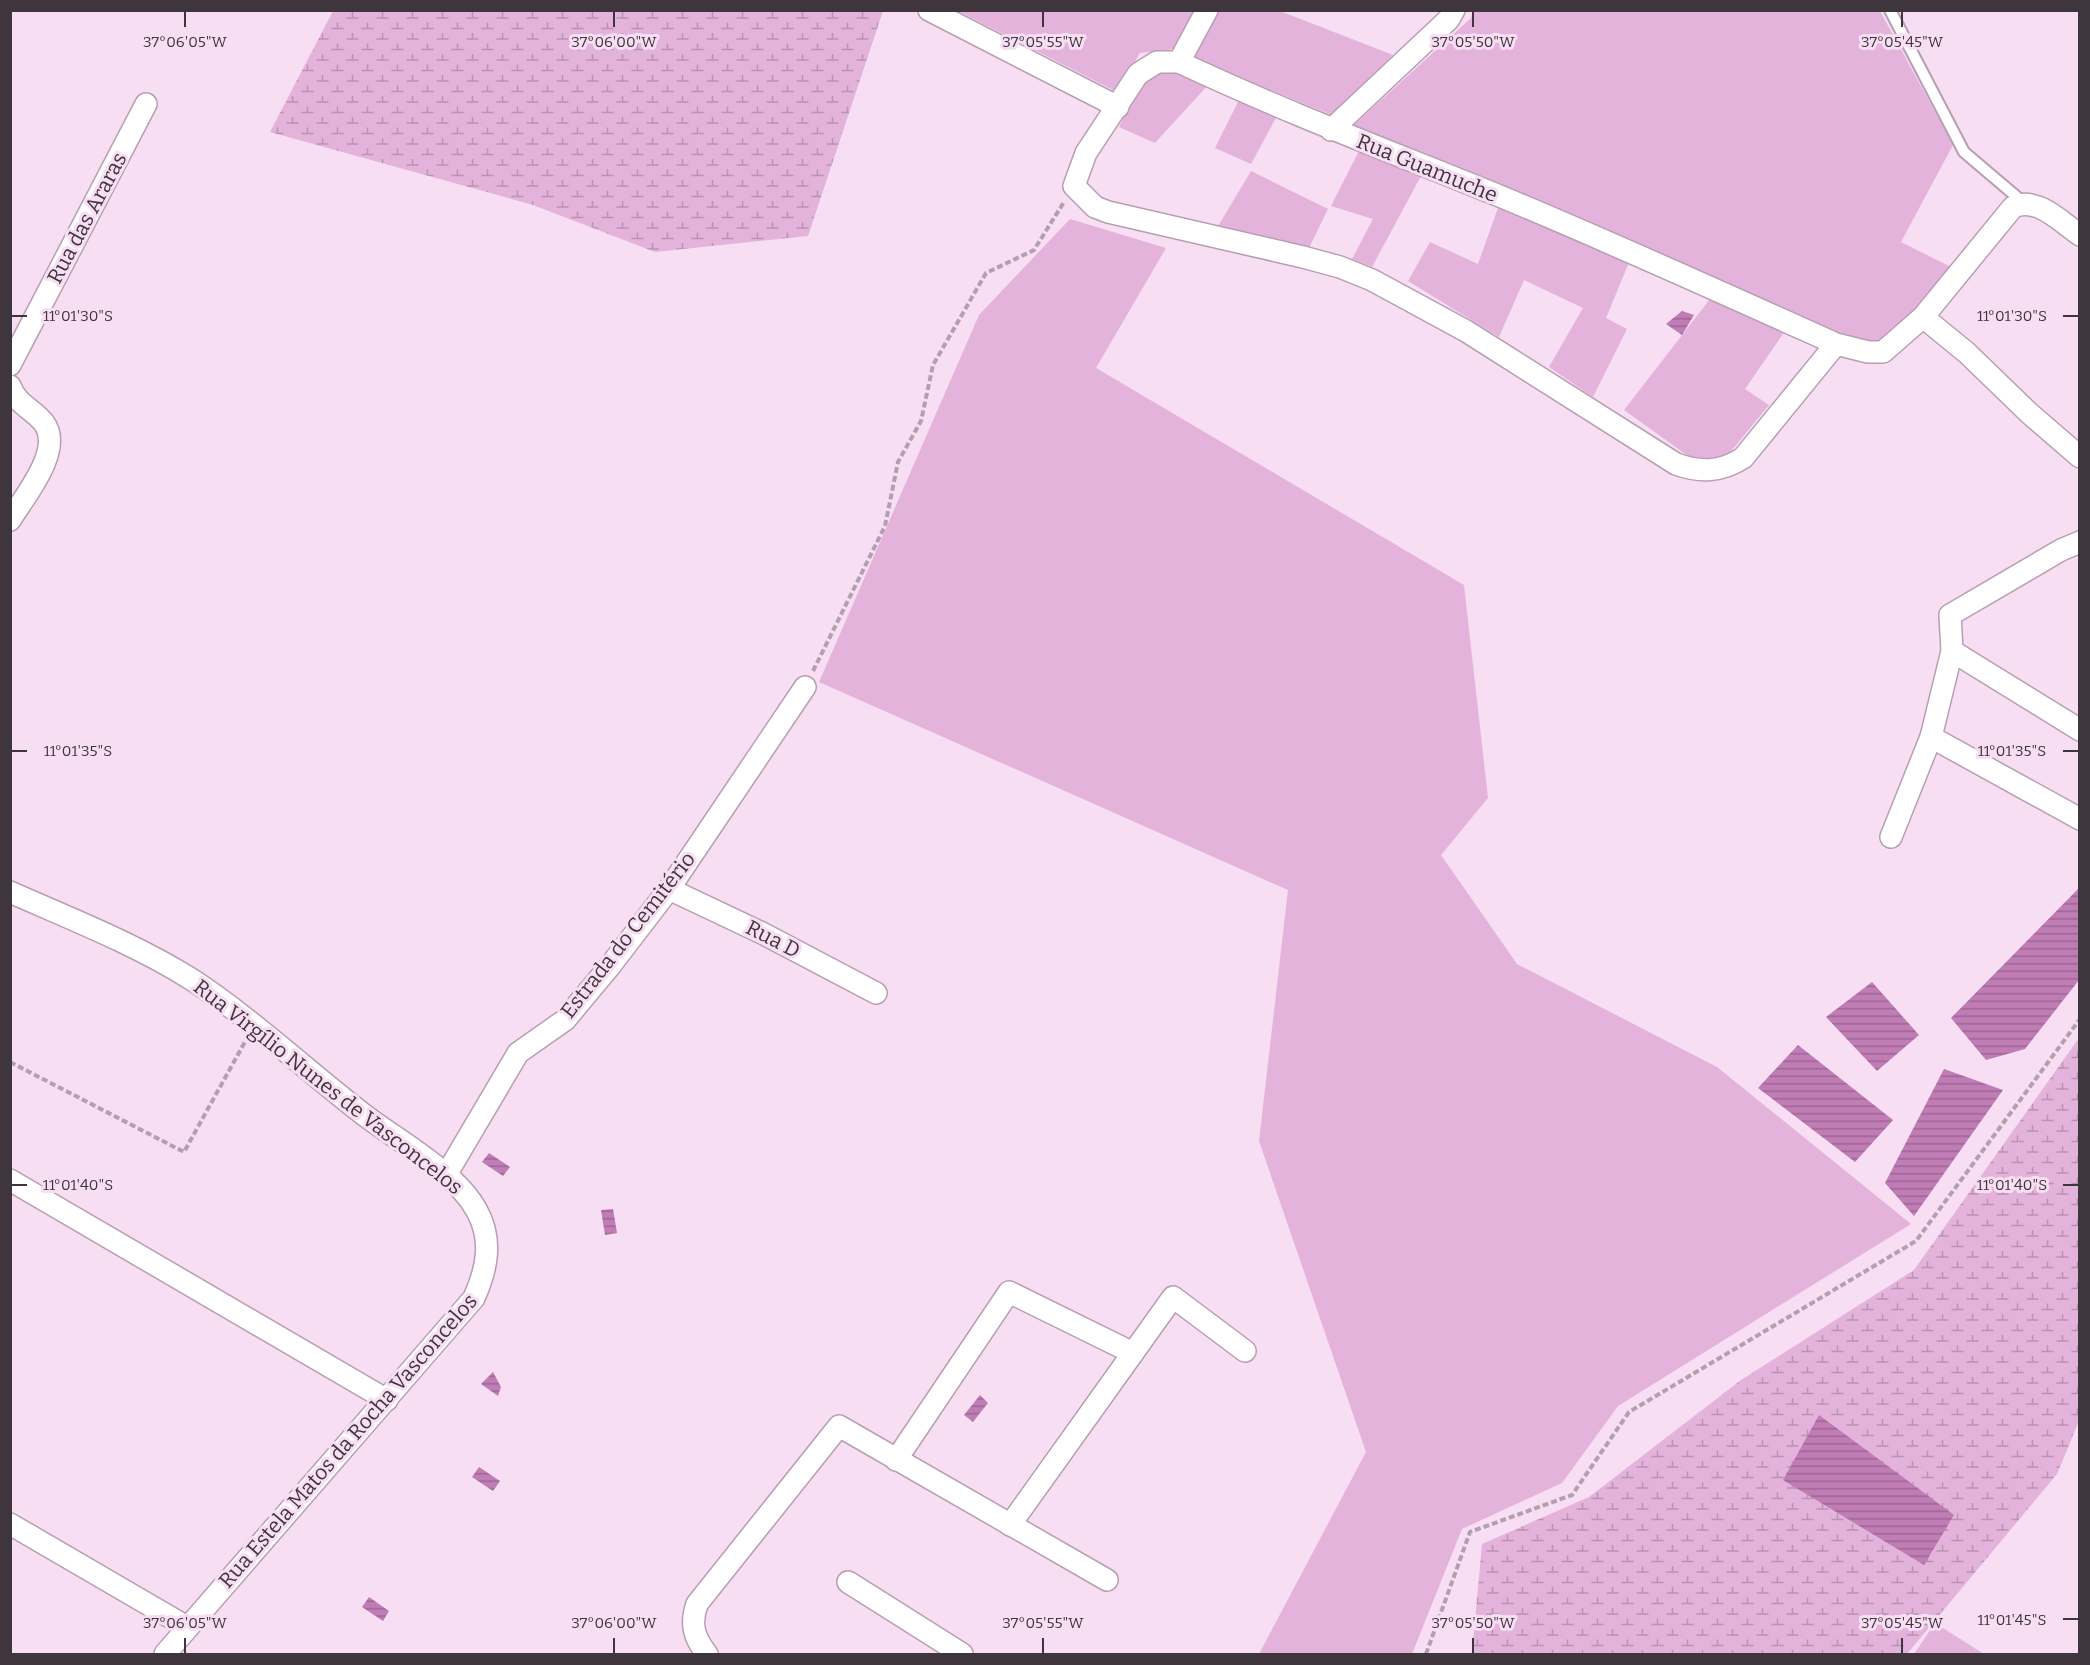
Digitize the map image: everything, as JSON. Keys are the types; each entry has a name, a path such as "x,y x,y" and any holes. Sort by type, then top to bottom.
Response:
{"street":[{"path":"929,10 1118,107"},
{"path":"1207,10 1179,62 1166,60 1147,66 1138,74 1086,153 1074,186 1095,207 1108,212 1303,257 1340,267 1372,280 1466,331 1676,464 1690,470 1722,469 1743,458 1836,344"},
{"path":"1330,130 1449,19 1454,10"},
{"name":"Rua Guamuche","path":"1179,62 1330,130 1523,206 1836,344 1868,352 1883,352 1923,317"},
{"name":"Rua das Araras","path":"10,365 146,104"},
{"path":"2079,235 2037,206 2024,203 2007,211 1923,317 1967,353 2036,419 2079,456"},
{"path":"10,386 18,401 44,423 50,443 45,462 10,520"},
{"path":"1891,837 1930,737 1952,651 1950,615 2061,550 2079,542"},
{"path":"1952,651 2079,730"},
{"name":"Estrada do Cemitério","path":"446,1175 518,1053 565,1020 669,889 805,687"},
{"path":"1930,737 2079,819"},
{"name":"Rua D","path":"669,889 764,934 876,993"},
{"name":"Rua Virgílio Nunes de Vasconcelos","path":"10,892 157,960 190,979 254,1026 363,1114 446,1175 470,1198 478,1212 487,1245"},
{"path":"10,1180 387,1400"},
{"name":"Rua Estela Matos da Rocha Vasconcelos","path":"165,1654 474,1298 486,1266 487,1245"},
{"path":"896,1460 1010,1292 1133,1353"},
{"path":"1010,1525 1173,1297 1245,1351"},
{"path":"707,1654 695,1635 693,1624 697,1604 839,1426 1107,1580"},
{"path":"10,1524 187,1627"},
{"path":"849,1582 962,1654"}],"lane":[{"path":"1890,10 1964,152 2024,203"}],"path":[{"path":"805,687 885,526 898,462 921,421 933,365 986,273 1034,250 1074,186"},
{"path":"1426,1654 1470,1532 1572,1495 1629,1412 1815,1299 1916,1241 2079,1019"},
{"path":"10,1062 184,1152 254,1026"}],"green space":[{"path":"1218,10 1280,11 1393,55 1332,115 1190,57"},
{"path":"333,11 883,11 808,236 655,252 533,205 270,132"},
{"path":"958,11 1194,11 1173,49 1140,53 1117,92"},
{"path":"1473,11 1880,11 1953,145 1901,242 1953,268 1882,347 1841,338 1354,125 1471,18"},
{"path":"1165,69 1208,85 1155,143 1119,127 1143,77"},
{"path":"1240,98 1277,116 1251,164 1215,148"},
{"path":"1360,149 1421,176 1372,267 1352,259 1373,219 1331,206"},
{"path":"1251,171 1328,209 1308,250 1217,228"},
{"path":"1499,205 1630,260 1606,318 1627,329 1593,397 1549,367 1583,308 1524,280 1499,337 1408,281 1430,242 1478,264"},
{"path":"1070,219 1166,248 1096,368 1464,585 1488,798 1441,855 1517,964 1717,1067 1911,1224 1618,1406 1562,1483 1462,1529 1412,1654 1259,1654 1366,1452 1259,1141 1288,890 819,682 979,315"},
{"path":"1710,299 1785,331 1745,389 1769,405 1723,461 1688,456 1624,410"},
{"path":"2079,1038 2079,1421 2057,1474 1907,1654 1472,1654 1482,1544 1589,1497 1741,1380 1914,1270"},
{"path":"1935,1623 1984,1654 1914,1654"}],"shaded area":[{"path":"1682,311 1694,315 1682,335 1666,324"},
{"path":"2079,888 2079,980 2025,1049 1986,1060 1951,1018"},
{"path":"1872,982 1919,1035 1877,1071 1826,1017"},
{"path":"1798,1045 1893,1120 1855,1162 1758,1088"},
{"path":"1944,1069 2003,1090 1914,1216 1885,1183"},
{"path":"489,1153 510,1167 503,1176 482,1162"},
{"path":"613,1209 617,1233 605,1235 601,1210"},
{"path":"493,1372 501,1387 498,1396 481,1384"},
{"path":"980,1395 988,1403 973,1422 964,1415"},
{"path":"1819,1415 1954,1515 1924,1565 1783,1480"},
{"path":"479,1467 500,1481 493,1491 472,1477"},
{"path":"369,1597 389,1611 383,1621 362,1607"}]}
